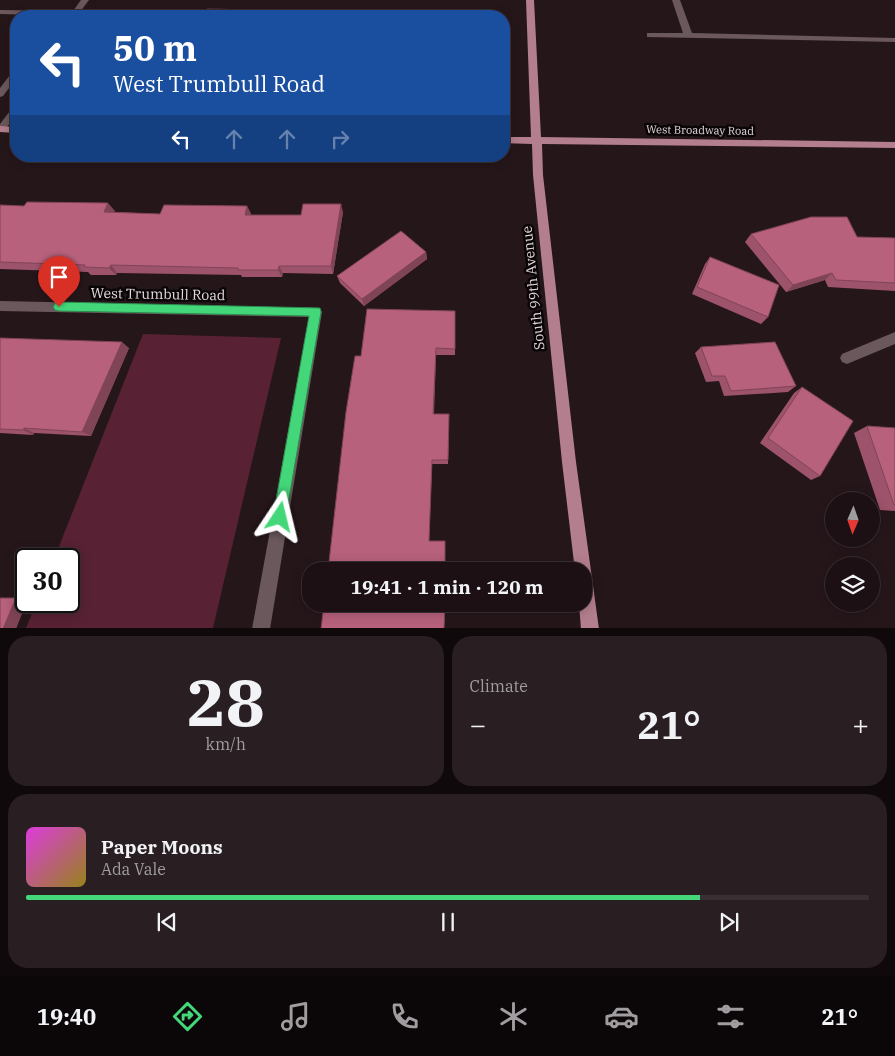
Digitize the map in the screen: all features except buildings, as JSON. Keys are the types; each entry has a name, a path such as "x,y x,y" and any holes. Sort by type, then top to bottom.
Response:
{"main road":[{"name":"South 99th Avenue","path":"530,0 538,175 569,462 582,562"},
{"name":"West Broadway Road","path":"510,140 895,145"},
{"path":"588,612 590,628"}],"street":[{"path":"676,0 688,36"},
{"path":"650,35 895,40"},
{"path":"0,94 10,81"},
{"path":"1,130 10,117"},
{"name":"West Trumbull Road","path":"0,306 316,312 261,628"},
{"path":"848,358 895,338"}],"shaded area":[{"path":"143,334 281,338 213,628 26,628 32,613 80,613 80,548 58,548"}],"route":[{"path":"59,307 316,312 280,517"}]}
